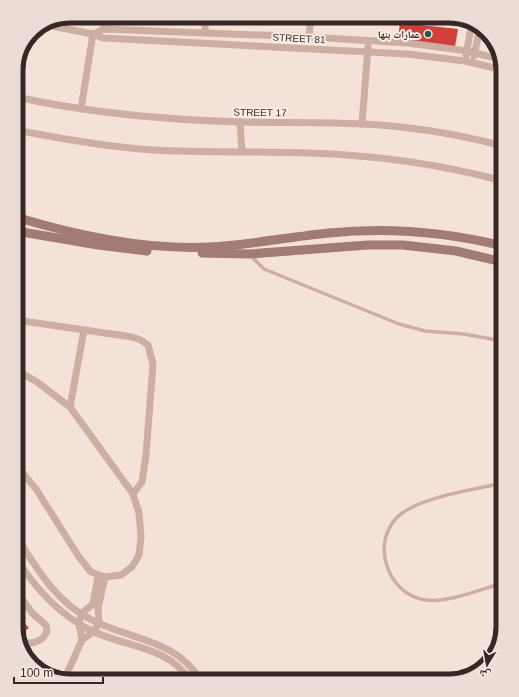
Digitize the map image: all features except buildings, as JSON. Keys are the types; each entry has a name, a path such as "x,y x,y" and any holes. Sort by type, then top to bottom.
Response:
{"main road":[{"path":"23,219 83,235 126,242 166,246 209,247 327,233 379,230 446,235 496,245"},
{"path":"23,232 140,250 249,254 368,245 403,245 456,251 496,260"}],"street":[{"path":"205,23 205,33"},
{"path":"309,37 310,23"},
{"name":"STREET 81","path":"54,26 94,34 103,38 426,55 473,62 496,68"},
{"name":"STREET 81","path":"94,34 103,29 309,37 408,43 467,51 494,58"},
{"path":"465,61 471,29"},
{"path":"81,109 94,34"},
{"path":"473,62 479,34"},
{"path":"251,35 251,45"},
{"path":"362,124 368,41"},
{"name":"STREET 17","path":"23,99 81,109 150,117 240,122 362,124 434,131 496,144"},
{"path":"240,122 242,151"},
{"path":"23,132 52,138 119,147 186,151 310,153 399,160 443,167 496,179"},
{"path":"23,321 141,340 148,345 152,354 153,364 146,455 142,482 133,494"},
{"path":"70,407 84,330"},
{"path":"23,374 37,382 70,407 133,494 139,513 141,529 139,555 136,562 128,571 121,575 105,578 91,572 82,562 36,489 23,473"},
{"path":"23,546 49,584 81,614 99,624 161,645 176,653 188,662 197,674"},
{"path":"23,569 50,602 79,624 93,632 162,655 177,665 184,674"},
{"path":"82,640 79,624 81,614 93,604 98,576"},
{"path":"67,674 82,640 93,632 99,624 98,608 105,578"},
{"path":"23,600 32,613 46,625 47,631 44,638 39,641 26,643"}],"lane":[{"path":"249,254 264,269 399,324 425,331 464,334 496,339"},
{"path":"496,485 422,503 409,508 392,524 386,537 384,551 392,579 401,589 414,597 426,600 439,600 496,585"}],"place":[{"name":"عمارات بنها","path":"428,34"}]}
